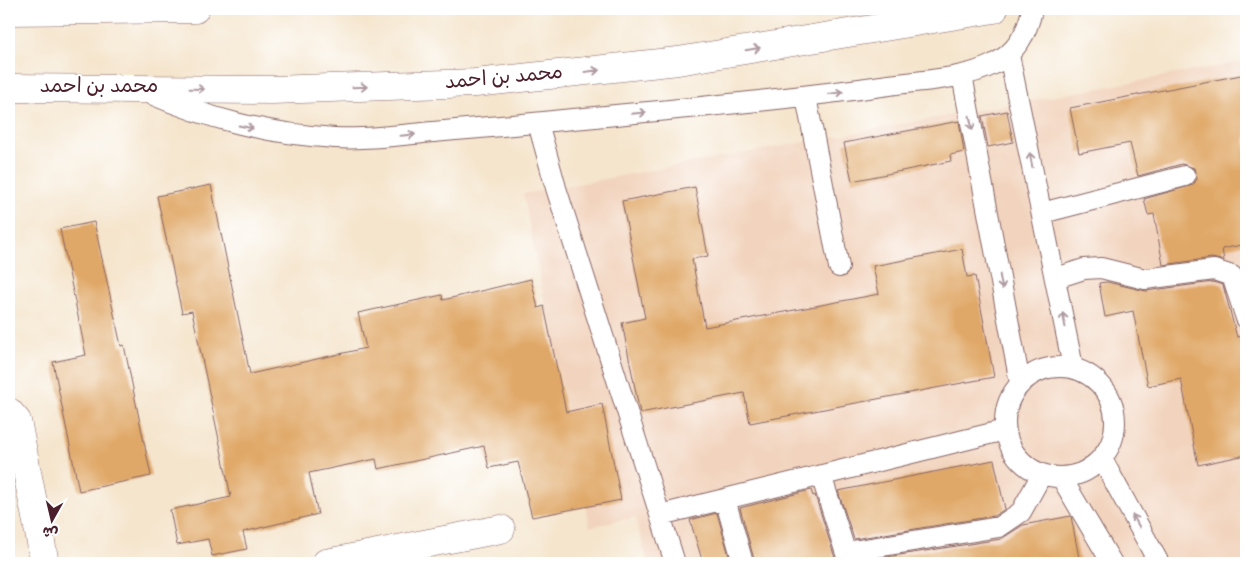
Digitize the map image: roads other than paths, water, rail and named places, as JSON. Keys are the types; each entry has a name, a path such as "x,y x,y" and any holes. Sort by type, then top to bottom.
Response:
{"street":[{"path":"11,10 195,9"},
{"name":"محمد بن احمد","path":"9,88 272,90 475,83 678,61 994,9"},
{"path":"9,412 17,421 45,563"},
{"path":"326,563 501,529"}],"lane":[{"path":"134,88 183,108 233,124 286,134 338,138 391,136 806,97 962,75 995,64 1009,54 1022,40 1030,21 1032,9"},
{"path":"1009,54 1073,368"},
{"path":"962,75 1020,383"},
{"path":"806,97 840,267"},
{"path":"538,123 556,188 675,563"},
{"path":"1042,213 1185,176"},
{"path":"1056,278 1084,269 1101,268 1145,279 1214,270 1232,276 1246,318"},
{"path":"1054,367 1073,368 1093,377 1108,395 1115,416 1113,439 1102,459 1090,468 1076,474 1062,476 1042,474 1024,464 1012,448 1005,430 1005,413 1010,397 1020,383 1035,372 1054,367"},
{"path":"660,515 1005,430"},
{"path":"1102,459 1159,563"},
{"path":"821,475 847,558 999,527 1021,512 1042,474"},
{"path":"1062,476 1112,563"},
{"path":"725,499 743,563"}]}
